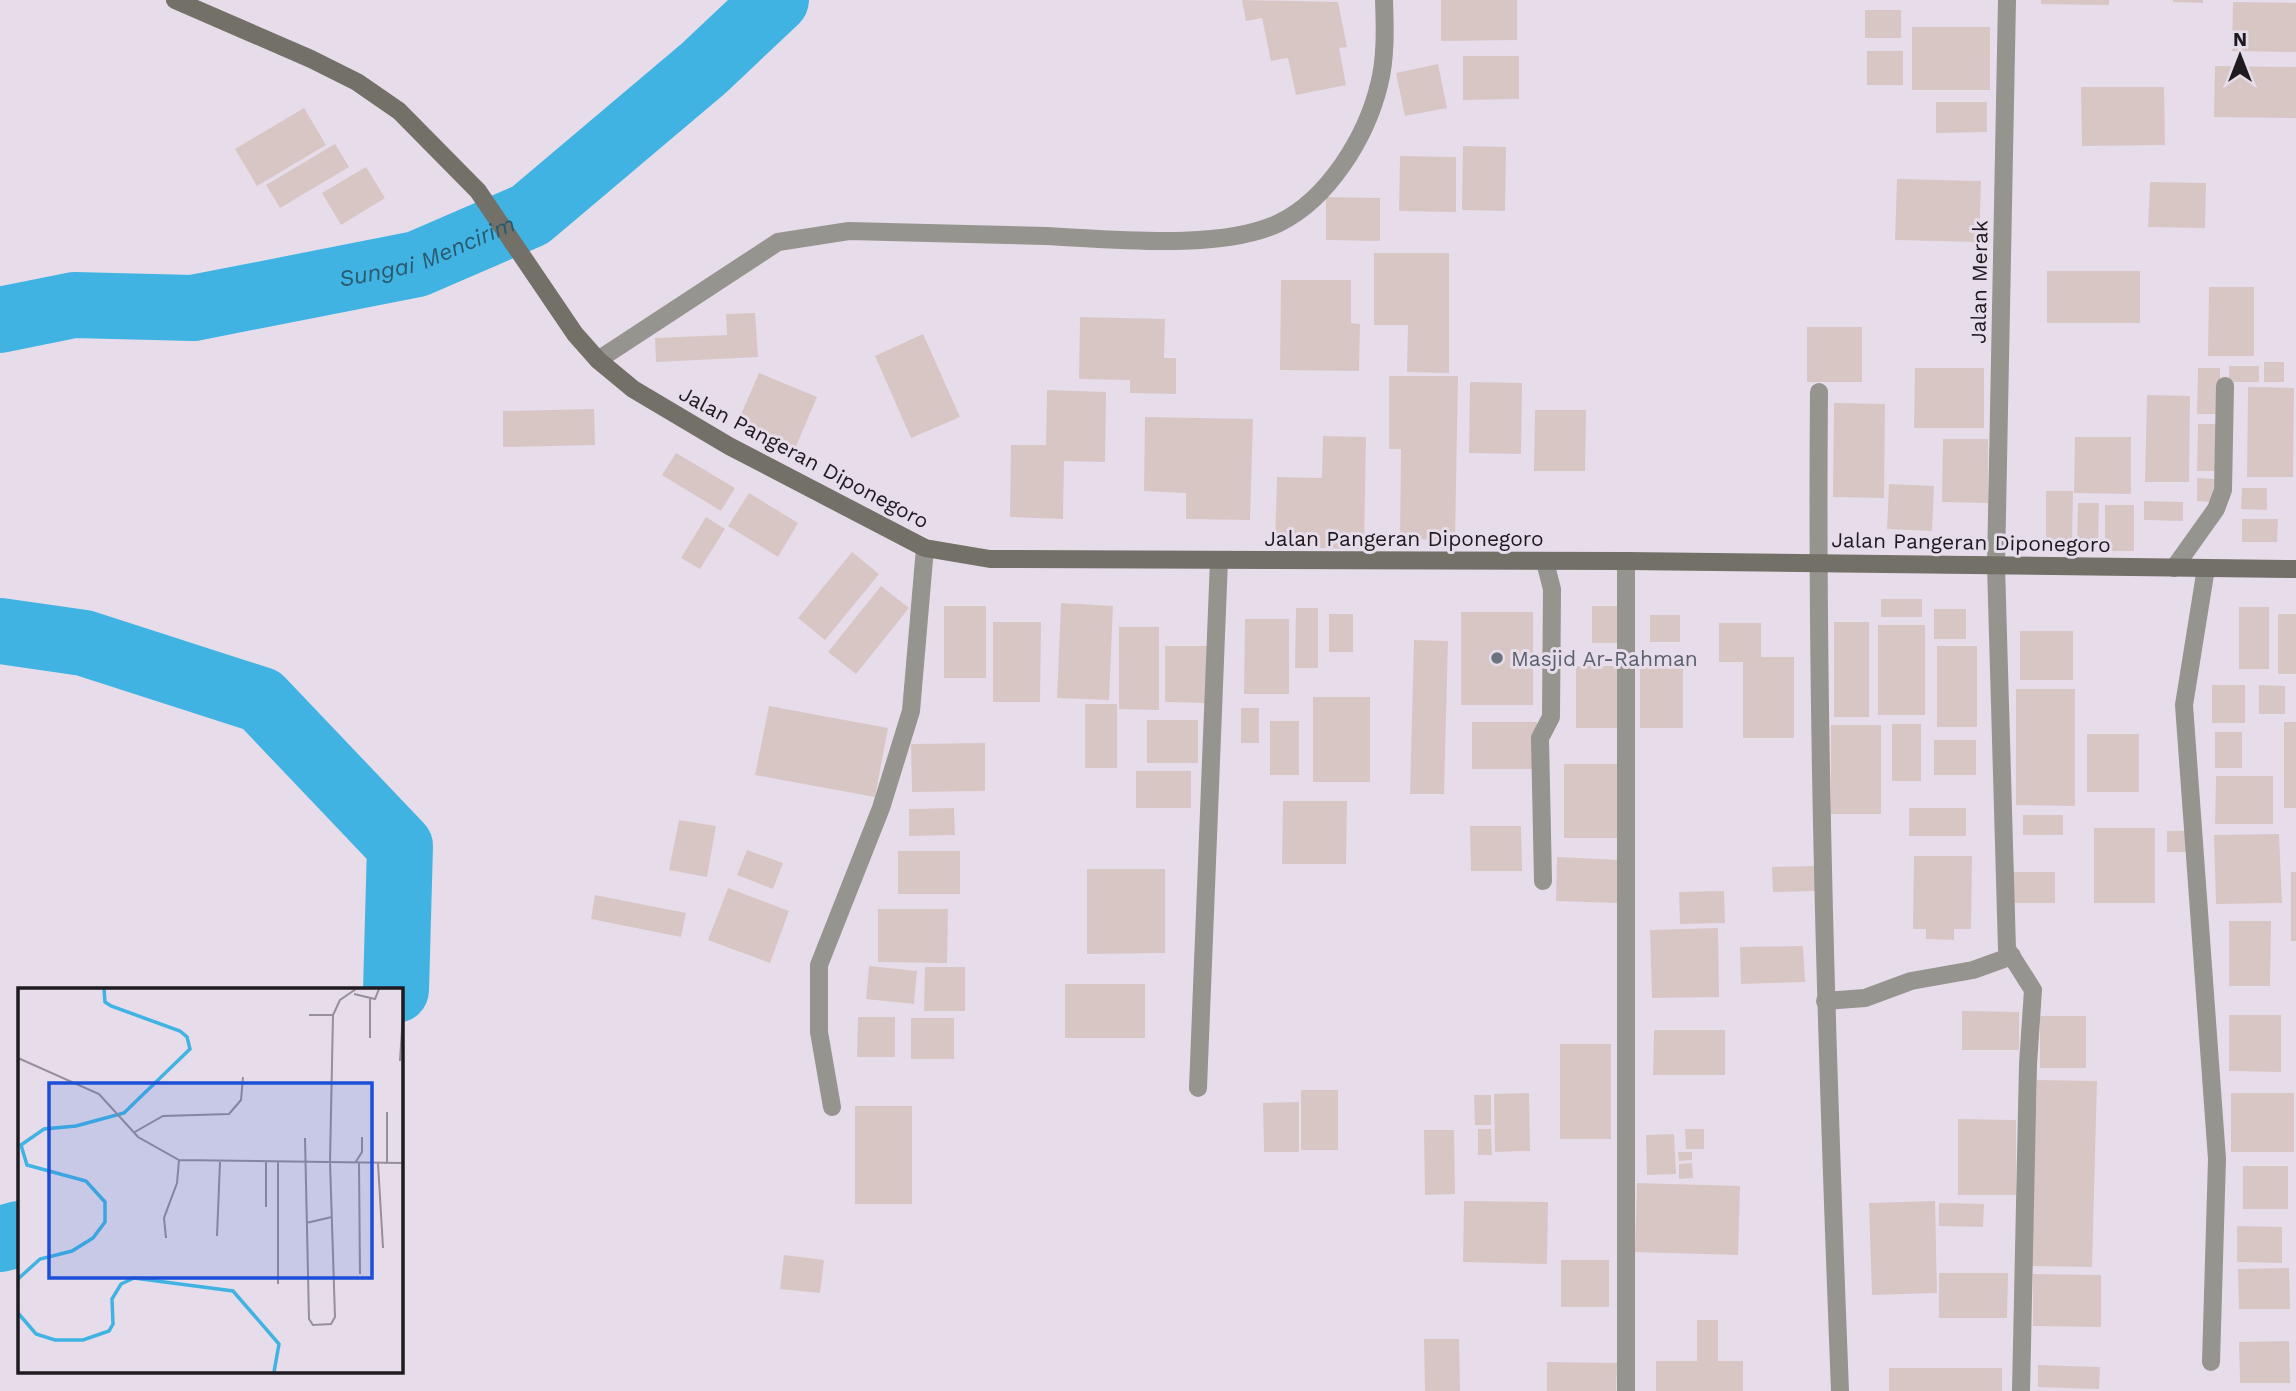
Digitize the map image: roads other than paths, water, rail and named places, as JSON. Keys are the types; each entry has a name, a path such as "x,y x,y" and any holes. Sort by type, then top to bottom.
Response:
{"street":[{"name":"Jalan Pangeran Diponegoro","path":"175,0 357,82 398,111 478,191 575,334 598,360 634,389 729,446 925,548 990,559 1626,561 2296,569"},
{"path":"598,360 778,242 808,235 849,231 1161,240 1226,237 1277,224 1308,205 1341,165 1367,121 1380,84 1385,32 1384,0"},
{"name":"Jalan Merak","path":"2007,0 1996,565 2007,949 2012,956"},
{"path":"2174,568 2216,509 2223,490 2225,386"},
{"path":"1819,392 1817,563 1825,1001 1840,1391"},
{"path":"832,1107 819,1032 818,965 881,808 911,711 925,548"},
{"path":"1198,1088 1219,560"},
{"path":"1626,561 1626,1391"},
{"path":"1544,881 1540,738 1551,717 1552,589 1545,562"},
{"path":"2206,568 2184,705 2217,1159 2211,1362"},
{"path":"1825,1001 1866,998 1910,981 1973,970 2012,956 2033,990 2028,1064 2021,1391"}],"waterway":[{"name":"Sungai Mencirim","path":"0,320 74,305 193,308 417,264 530,215 704,68 776,0"},
{"name":"Sungai Mencirim","path":"0,631 84,643 261,700 400,846 396,988"},
{"name":"Sungai Mencirim","path":"0,1239 18,1234"}],"place":[{"name":"Masjid Ar-Rahman","path":"1497,658"}]}
